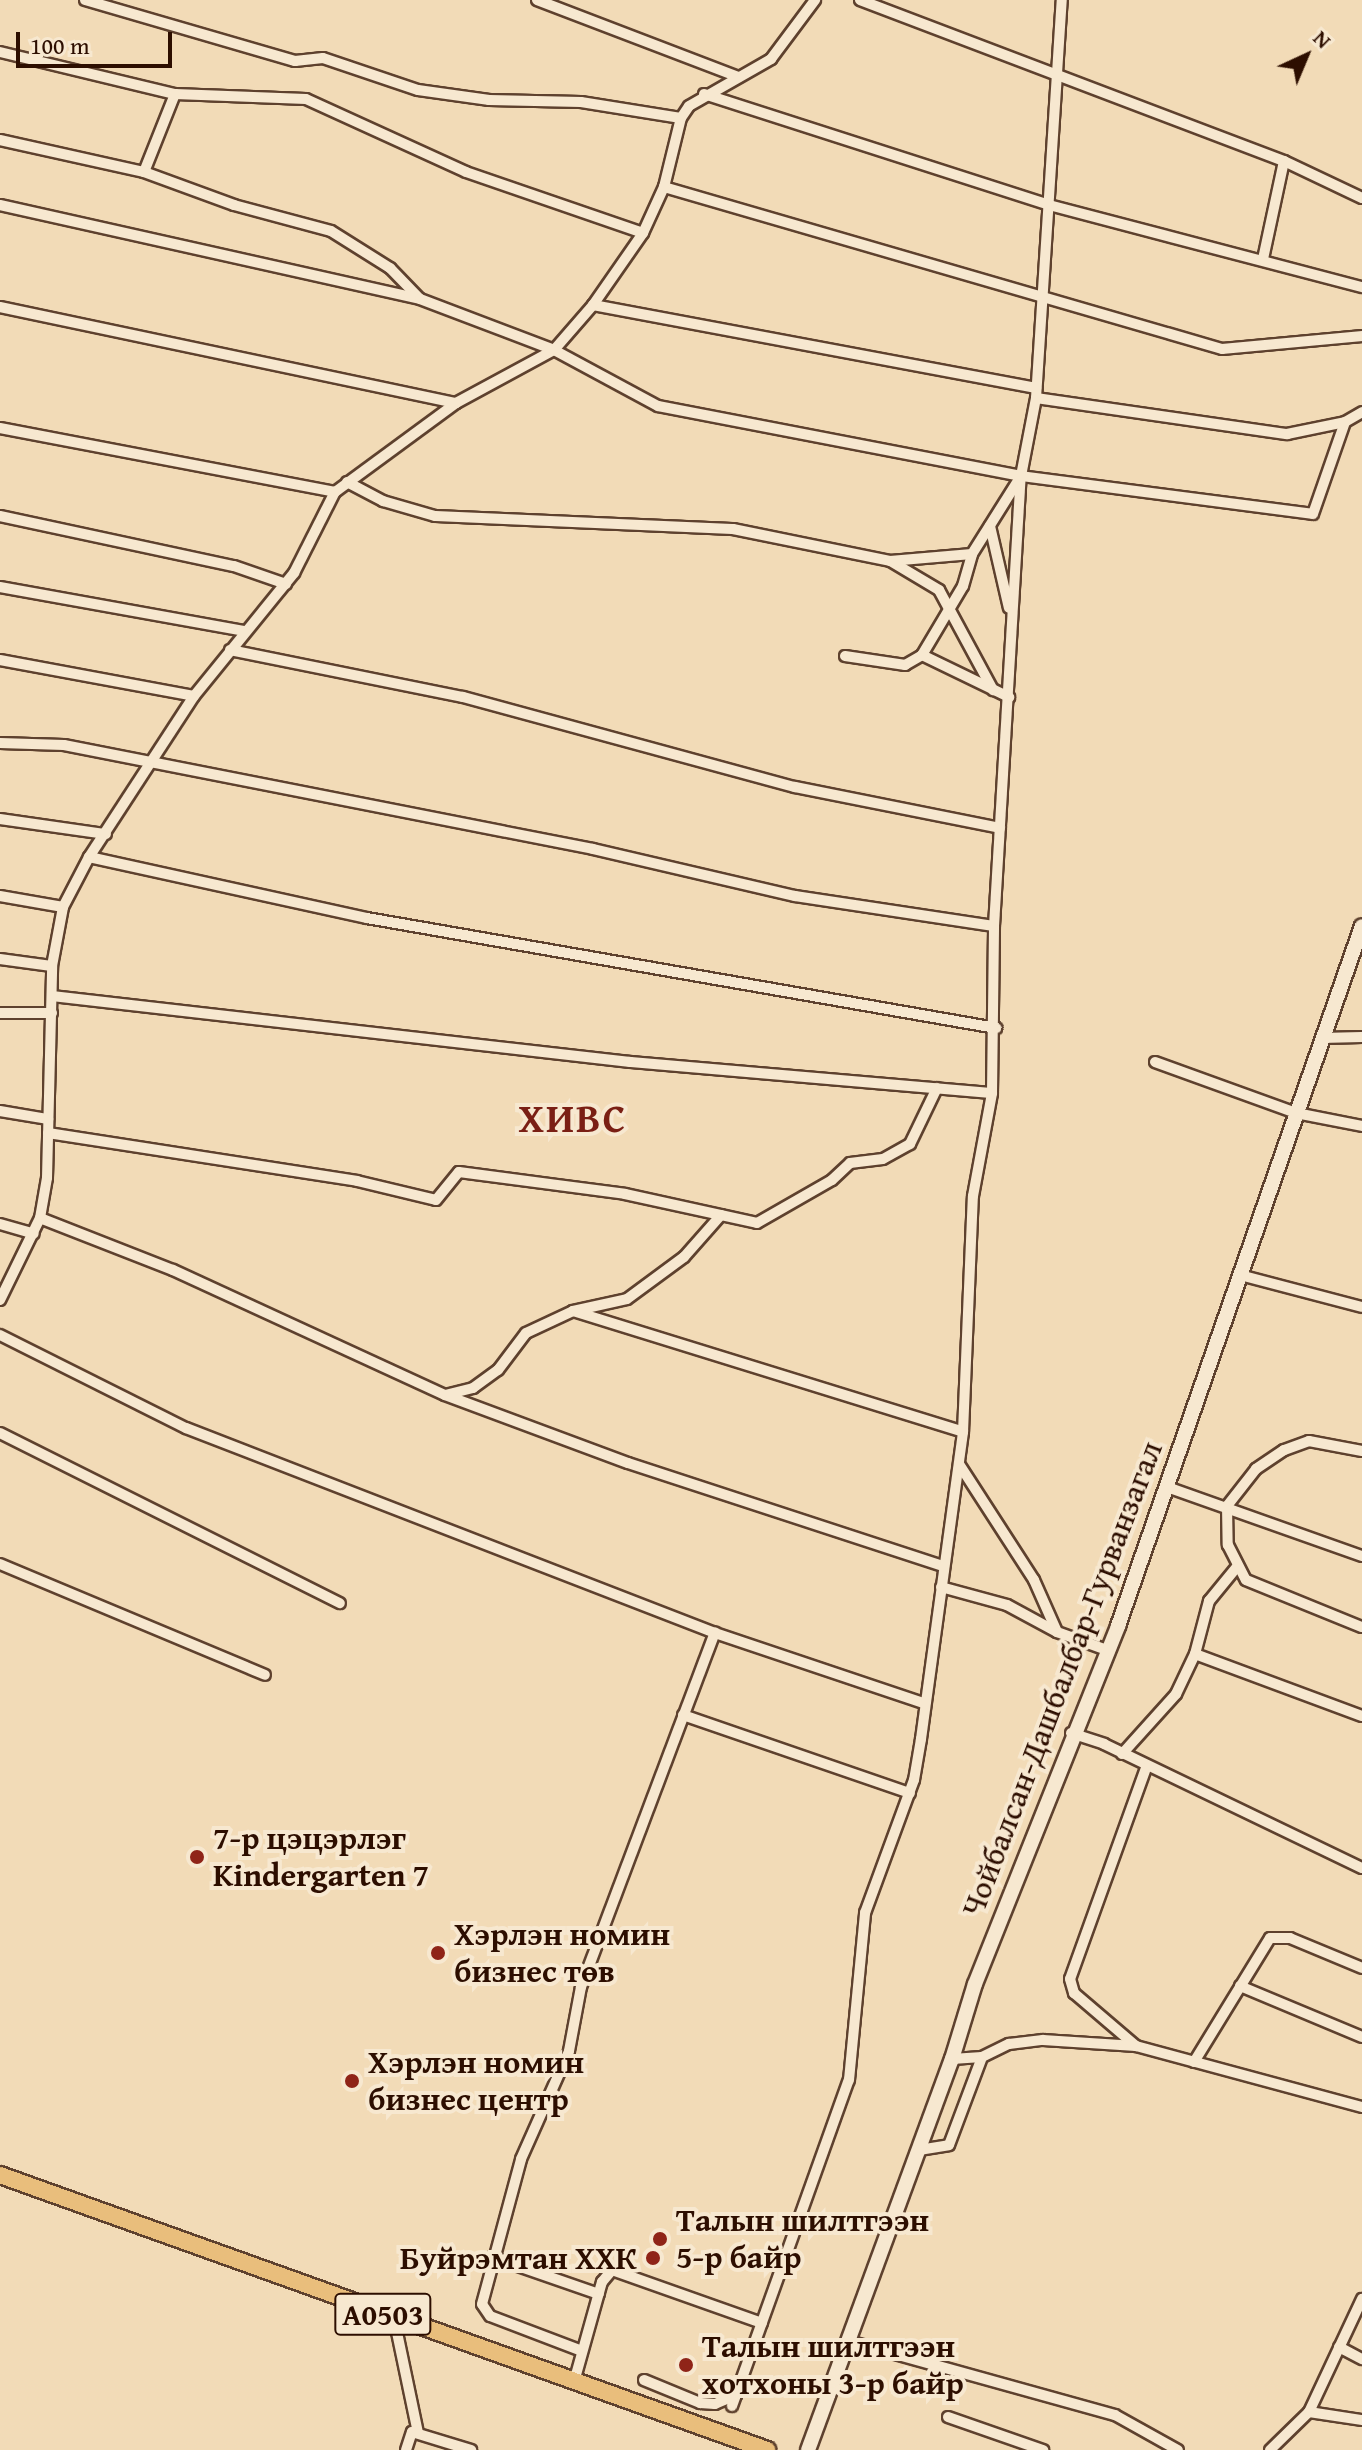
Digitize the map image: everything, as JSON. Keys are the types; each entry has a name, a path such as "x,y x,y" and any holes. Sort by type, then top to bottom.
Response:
{"main road":[{"name":"A0503","path":"0,2175 767,2450"}],"street":[{"path":"85,0 276,57 295,61 323,58 418,90 489,100 581,102 681,118"},
{"path":"537,0 739,77"},
{"path":"0,1300 40,1218 48,1133 52,966 63,907 89,857 194,696 286,584 335,492 456,403 554,350 593,305 643,233 664,187 681,118 704,94 771,59 815,0"},
{"path":"860,0 1284,161 1362,198"},
{"path":"644,2380 700,2403 734,2400 849,2080 865,1913 910,1793 963,1432 973,1196 992,1093 996,1028 994,926 1021,476 1036,393 1054,75 1062,0"},
{"path":"0,52 175,94 306,99 453,167 643,233"},
{"path":"144,172 175,94"},
{"path":"704,94 1049,205 1362,287"},
{"path":"0,140 144,172 234,205 331,231 390,268 420,299"},
{"path":"1263,259 1284,161"},
{"path":"664,187 1222,349 1362,336"},
{"path":"2,202 420,299 554,350 658,406 1021,476 1313,514 1345,422"},
{"path":"593,305 1036,393 1287,434 1345,422 1362,412"},
{"path":"0,307 456,403"},
{"path":"0,428 335,492"},
{"path":"845,656 905,665 922,655 952,608 972,554 1021,476"},
{"path":"347,482 383,501 435,516 733,529 890,561 930,582 952,608 993,690"},
{"path":"0,516 234,566 286,584"},
{"path":"990,526 1012,622"},
{"path":"890,561 972,554"},
{"path":"0,587 245,631"},
{"path":"230,650 463,697 795,787 1000,828"},
{"path":"922,655 1009,697"},
{"path":"0,660 194,696"},
{"path":"0,743 64,745 593,849 795,896 994,926"},
{"path":"0,819 106,834"},
{"path":"89,857 367,918 996,1028"},
{"path":"0,896 63,907"},
{"name":"Чойбалсан-Дашбалбар-Гурванзагал","path":"808,2450 952,2059 975,1984 1071,1733 1107,1650 1167,1487 1362,926"},
{"path":"0,959 52,966"},
{"path":"52,996 630,1062 992,1093"},
{"path":"0,1013 52,1013"},
{"path":"1321,1038 1362,1037"},
{"path":"1155,1062 1296,1113 1362,1126"},
{"path":"48,1133 357,1181 436,1200 459,1172 625,1194 757,1223 832,1180 850,1163 883,1159 910,1144 937,1088"},
{"path":"0,1111 48,1119"},
{"path":"445,1395 473,1388 498,1370 526,1333 573,1311 627,1299 705,1239 721,1215"},
{"path":"40,1218 173,1270 445,1395 628,1463 944,1566"},
{"path":"0,1224 34,1234"},
{"path":"1240,1275 1362,1307"},
{"path":"573,1311 963,1432"},
{"path":"0,1335 186,1428 715,1633 923,1703"},
{"path":"0,1433 340,1603"},
{"path":"1362,1451 1309,1441 1284,1450 1256,1469 1227,1506 1228,1545 1236,1568 1265,1591 1362,1627"},
{"path":"959,1464 1034,1580 1057,1632"},
{"path":"1167,1487 1362,1556"},
{"path":"0,1564 265,1675"},
{"path":"1122,1754 1176,1694 1195,1654 1209,1601 1236,1568"},
{"path":"941,1587 1007,1605 1057,1632 1107,1650"},
{"path":"582,2351 490,2316 482,2304 492,2257 521,2159 569,2051 581,1987 715,1633"},
{"path":"1195,1654 1362,1716"},
{"path":"683,1715 910,1793"},
{"path":"1071,1733 1122,1754 1362,1868"},
{"path":"1136,2046 1074,1993 1070,1979 1146,1768"},
{"path":"1194,2062 1263,1943 1278,1935 1362,1968"},
{"path":"1240,1986 1362,2037"},
{"path":"952,2059 982,2057 1009,2044 1043,2040 1136,2046 1362,2107"},
{"path":"919,2150 949,2145 982,2057"},
{"path":"492,2257 599,2294"},
{"path":"574,2382 606,2273 612,2270 762,2323"},
{"path":"1270,2450 1309,2412 1362,2299"},
{"path":"394,2318 418,2433"},
{"path":"848,2341 1115,2415 1158,2445 1178,2450"},
{"path":"1339,2347 1362,2359"},
{"path":"1309,2412 1362,2420"},
{"path":"948,2417 1043,2450"},
{"path":"406,2450 412,2432 471,2450"}],"place":[{"name":"7-р цэцэрлэг Kindergarten 7","path":"197,1857"},
{"name":"Хэрлэн номин бизнес төв","path":"438,1953"},
{"name":"Хэрлэн номин бизнес центр","path":"352,2081"},
{"name":"Талын шилтгээн 5-р байр","path":"660,2239"},
{"name":"Буйрэмтан ХХК","path":"653,2258"},
{"name":"Талын шилтгээн хотхоны 3-р байр","path":"686,2365"}],"district":[{"name":"ХИВС","path":"573,1118"}]}
